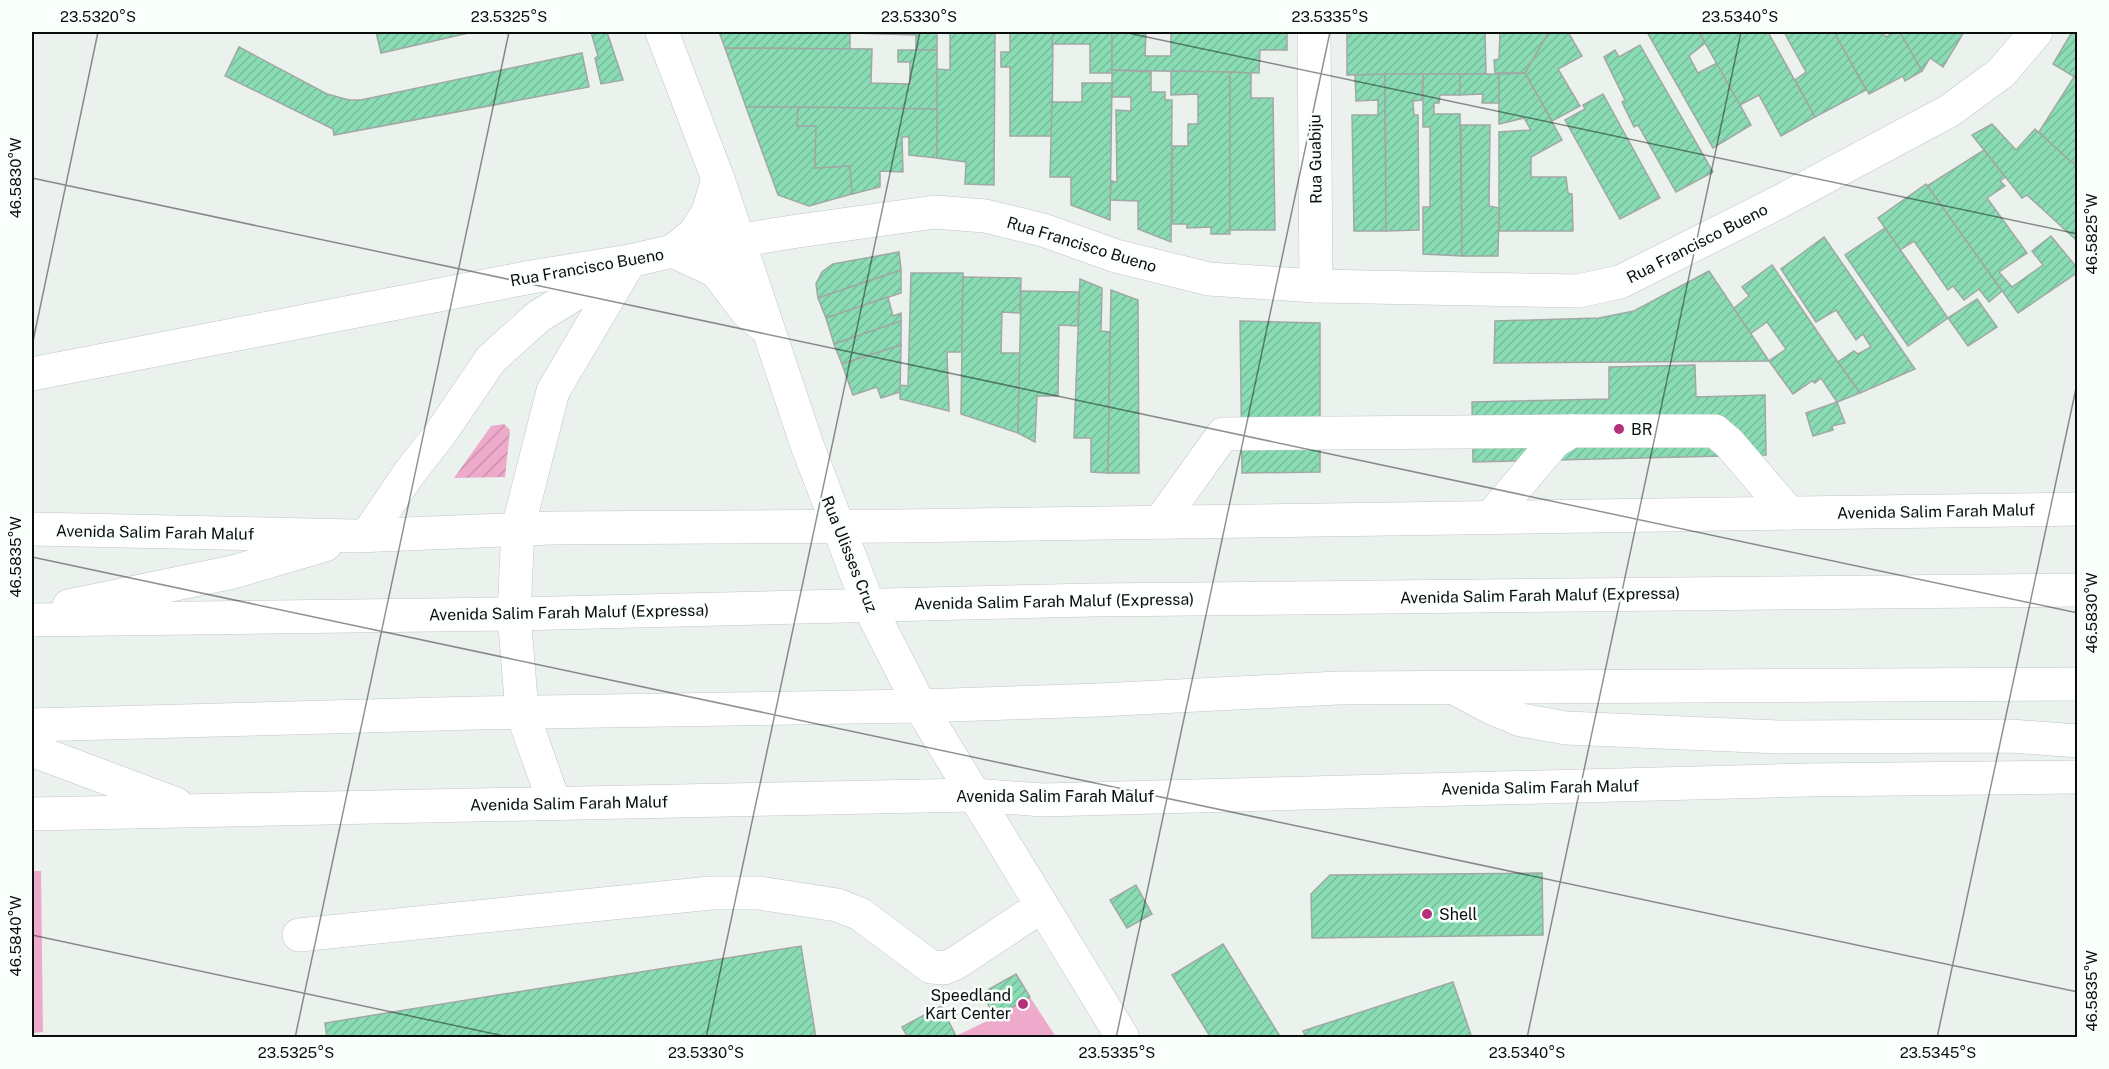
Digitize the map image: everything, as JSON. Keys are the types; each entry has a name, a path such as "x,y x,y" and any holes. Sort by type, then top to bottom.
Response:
{"main road":[{"name":"Rua Ulisses Cruz","path":"662,32 718,179 807,445 868,604 920,706 1122,1038"},
{"name":"Rua Guabiju","path":"1314,32 1316,286"},
{"name":"Rua Francisco Bueno","path":"32,374 673,251 935,212 985,216 1042,230 1116,256 1209,279 1316,286 1578,291 1620,282 1778,202 1949,111 2001,73 2036,32"},
{"path":"718,179 708,212 695,233 673,251 716,271 747,312 768,330"},
{"path":"554,802 522,712 514,614 518,528 553,391 630,261"},
{"path":"32,614 233,572 362,535 440,434 491,359 539,316 630,261"},
{"path":"1491,517 1555,441 1572,431"},
{"path":"1160,522 1223,434 1715,431 1729,443 1790,513"},
{"name":"Avenida Salim Farah Maluf","path":"32,529 362,535 518,528 837,526 2078,509"},
{"name":"Avenida Salim Farah Maluf (Expressa)","path":"32,620 514,614 1128,599 2078,590"},
{"path":"32,725 522,712 920,706 1338,688 2078,684"},
{"path":"1454,688 1521,720 1566,728 1779,737 2011,736 2078,741"},
{"path":"32,750 192,810"},
{"name":"Avenida Salim Farah Maluf","path":"32,814 973,795 1043,800 1807,780 2078,777"},
{"path":"299,935 711,893 759,893 837,905 860,914 931,967 944,968 956,963 1042,906"}],"shaded area":[{"path":"504,424 510,430 505,477 454,478 491,426"},
{"path":"32,871 41,871 43,1032 32,1033"},
{"name":"Speedland Kart Center","path":"1026,991 1056,1037 952,1038 995,1017"}],"building":[{"path":"376,32 473,32 381,53"},
{"path":"591,32 607,32 623,80 601,84 595,58 598,56"},
{"path":"719,32 937,32 937,50 916,50 916,35 850,33 850,49 725,48"},
{"path":"950,32 995,32 994,185 965,184 966,162 937,158 937,69 950,70"},
{"path":"1010,32 1053,32 1052,136 1010,136 1010,67 1001,67 1001,52 1010,52"},
{"path":"1053,32 1112,32 1112,73 1090,73 1090,44 1052,44"},
{"path":"1112,32 1146,32 1145,56 1171,56 1171,32 1287,32 1287,50 1260,50 1259,73 1112,70"},
{"path":"1347,32 1485,33 1486,74 1347,75"},
{"path":"1500,32 1549,32 1525,73 1495,73 1494,60 1499,59"},
{"path":"1549,32 1568,32 1582,56 1558,69 1580,106 1552,121 1525,73"},
{"path":"1647,32 1699,32 1705,43 1689,56 1698,73 1717,63 1751,125 1713,148"},
{"path":"1699,32 1768,32 1815,117 1781,136 1759,95 1740,105"},
{"path":"1784,32 1834,32 1866,90 1815,117 1795,80 1806,72"},
{"path":"1834,32 1882,32 1886,37 1894,32 1900,32 1922,71 1905,81 1903,76 1869,94"},
{"path":"1900,32 1964,32 1943,67 1930,58 1922,71"},
{"path":"2072,32 2078,32 2078,79 2053,64"},
{"path":"1640,45 1713,172 1676,192 1638,125 1634,127 1622,102 1625,100 1604,57 1615,50 1619,57"},
{"path":"239,47 327,94 349,100 361,100 582,53 589,87 334,135 333,129 225,76"},
{"path":"725,48 872,49 871,83 910,84 910,62 898,62 898,50 937,50 937,109 746,107"},
{"path":"1112,70 1151,72 1151,92 1165,92 1165,100 1172,100 1171,242 1138,229 1138,201 1110,200 1111,181 1117,182 1116,110 1131,111 1131,97 1112,97"},
{"path":"1171,71 1230,72 1230,234 1211,234 1211,227 1187,228 1187,224 1172,224 1172,146 1188,146 1188,124 1198,124 1198,94 1171,95"},
{"path":"1230,72 1251,73 1251,98 1273,98 1275,230 1230,230"},
{"path":"1525,73 1562,140 1531,157 1531,177 1566,177 1568,193 1572,194 1573,231 1499,231 1499,132 1531,130 1524,118 1499,124 1499,74"},
{"path":"1385,74 1386,231 1354,231 1352,115 1378,115 1378,100 1356,101 1355,75"},
{"path":"1385,74 1423,74 1422,100 1413,101 1414,115 1418,115 1419,230 1386,231"},
{"path":"1423,74 1460,74 1460,95 1440,95 1439,103 1434,103 1434,114 1460,114 1462,256 1423,254 1423,207 1430,207 1430,127 1423,127"},
{"path":"1460,74 1499,74 1499,103 1482,103 1483,94 1460,95"},
{"path":"2074,77 2078,79 2078,158 2073,164 2039,132"},
{"path":"1082,83 1112,83 1110,220 1071,205 1071,177 1050,177 1052,102 1082,102"},
{"path":"1603,94 1660,198 1620,219 1565,120 1585,109 1583,105"},
{"path":"746,107 798,107 797,126 816,126 815,168 850,166 852,194 809,206 778,195"},
{"path":"798,107 937,109 937,158 909,155 909,137 902,137 903,172 880,171 880,187 852,194 850,166 815,168 816,126 797,126"},
{"path":"1992,124 2016,150 2035,129 2078,168 2078,235 2075,239 2027,195 2022,198 1972,135"},
{"path":"1461,125 1490,125 1489,206 1499,208 1498,256 1462,256"},
{"path":"1984,150 2005,177 2000,181 2005,186 1987,198 2027,253 1999,272 2012,287 2043,265 2032,251 2051,236 2078,269 2078,272 2018,313 1927,186"},
{"path":"1926,184 2002,291 1989,302 1979,289 1964,300 1953,286 1948,290 1914,241 1900,250 1878,218"},
{"path":"1885,228 1948,318 1908,346 1845,255"},
{"path":"1824,237 1915,369 1860,393 1838,362 1854,351 1858,354 1871,347 1863,334 1856,340 1836,310 1816,322 1781,269"},
{"path":"899,252 901,270 818,298 816,284 822,272 833,264"},
{"path":"1772,265 1860,393 1837,402 1821,378 1815,383 1812,381 1793,394 1769,361 1786,349 1767,322 1750,334 1733,309 1749,296 1742,287"},
{"path":"901,270 901,293 826,318 818,298"},
{"path":"1709,271 1769,361 1494,363 1495,321 1599,318 1634,311"},
{"path":"911,273 963,273 962,352 947,352 949,411 900,399 900,385 908,386"},
{"path":"963,277 1021,278 1020,313 1002,312 1001,353 1020,353 1018,433 961,414"},
{"path":"1080,279 1102,288 1101,331 1110,332 1108,473 1091,472 1091,438 1074,438"},
{"path":"1111,290 1138,300 1139,473 1108,473"},
{"path":"1021,291 1079,292 1078,326 1059,325 1058,396 1037,396 1035,442 1018,433"},
{"path":"888,297 893,316 901,313 901,321 834,344 826,318"},
{"path":"1977,299 1997,327 1968,346 1948,318"},
{"path":"901,321 901,345 842,364 834,344"},
{"path":"1240,321 1320,323 1320,472 1242,473"},
{"path":"901,345 900,392 881,398 877,387 853,395 842,364"},
{"name":"BR","path":"1695,365 1696,397 1765,395 1766,455 1473,462 1472,402 1609,399 1609,367"},
{"path":"1837,402 1845,423 1832,426 1833,430 1813,436 1806,413"},
{"name":"Shell","path":"1542,873 1543,935 1312,938 1311,894 1330,875"},
{"path":"1136,885 1152,914 1127,928 1110,900"},
{"path":"1223,944 1281,1038 1211,1038 1172,975"},
{"path":"801,946 816,1038 327,1038 325,1023"},
{"path":"1016,974 1030,997 995,1017 982,993"},
{"path":"1453,982 1472,1038 1306,1038 1303,1031"},
{"path":"941,1006 956,1036 953,1038 908,1038 902,1027"}],"place":[{"name":"BR","path":"1619,429"},
{"name":"Shell","path":"1427,914"},
{"name":"Speedland Kart Center","path":"1023,1004"}]}
